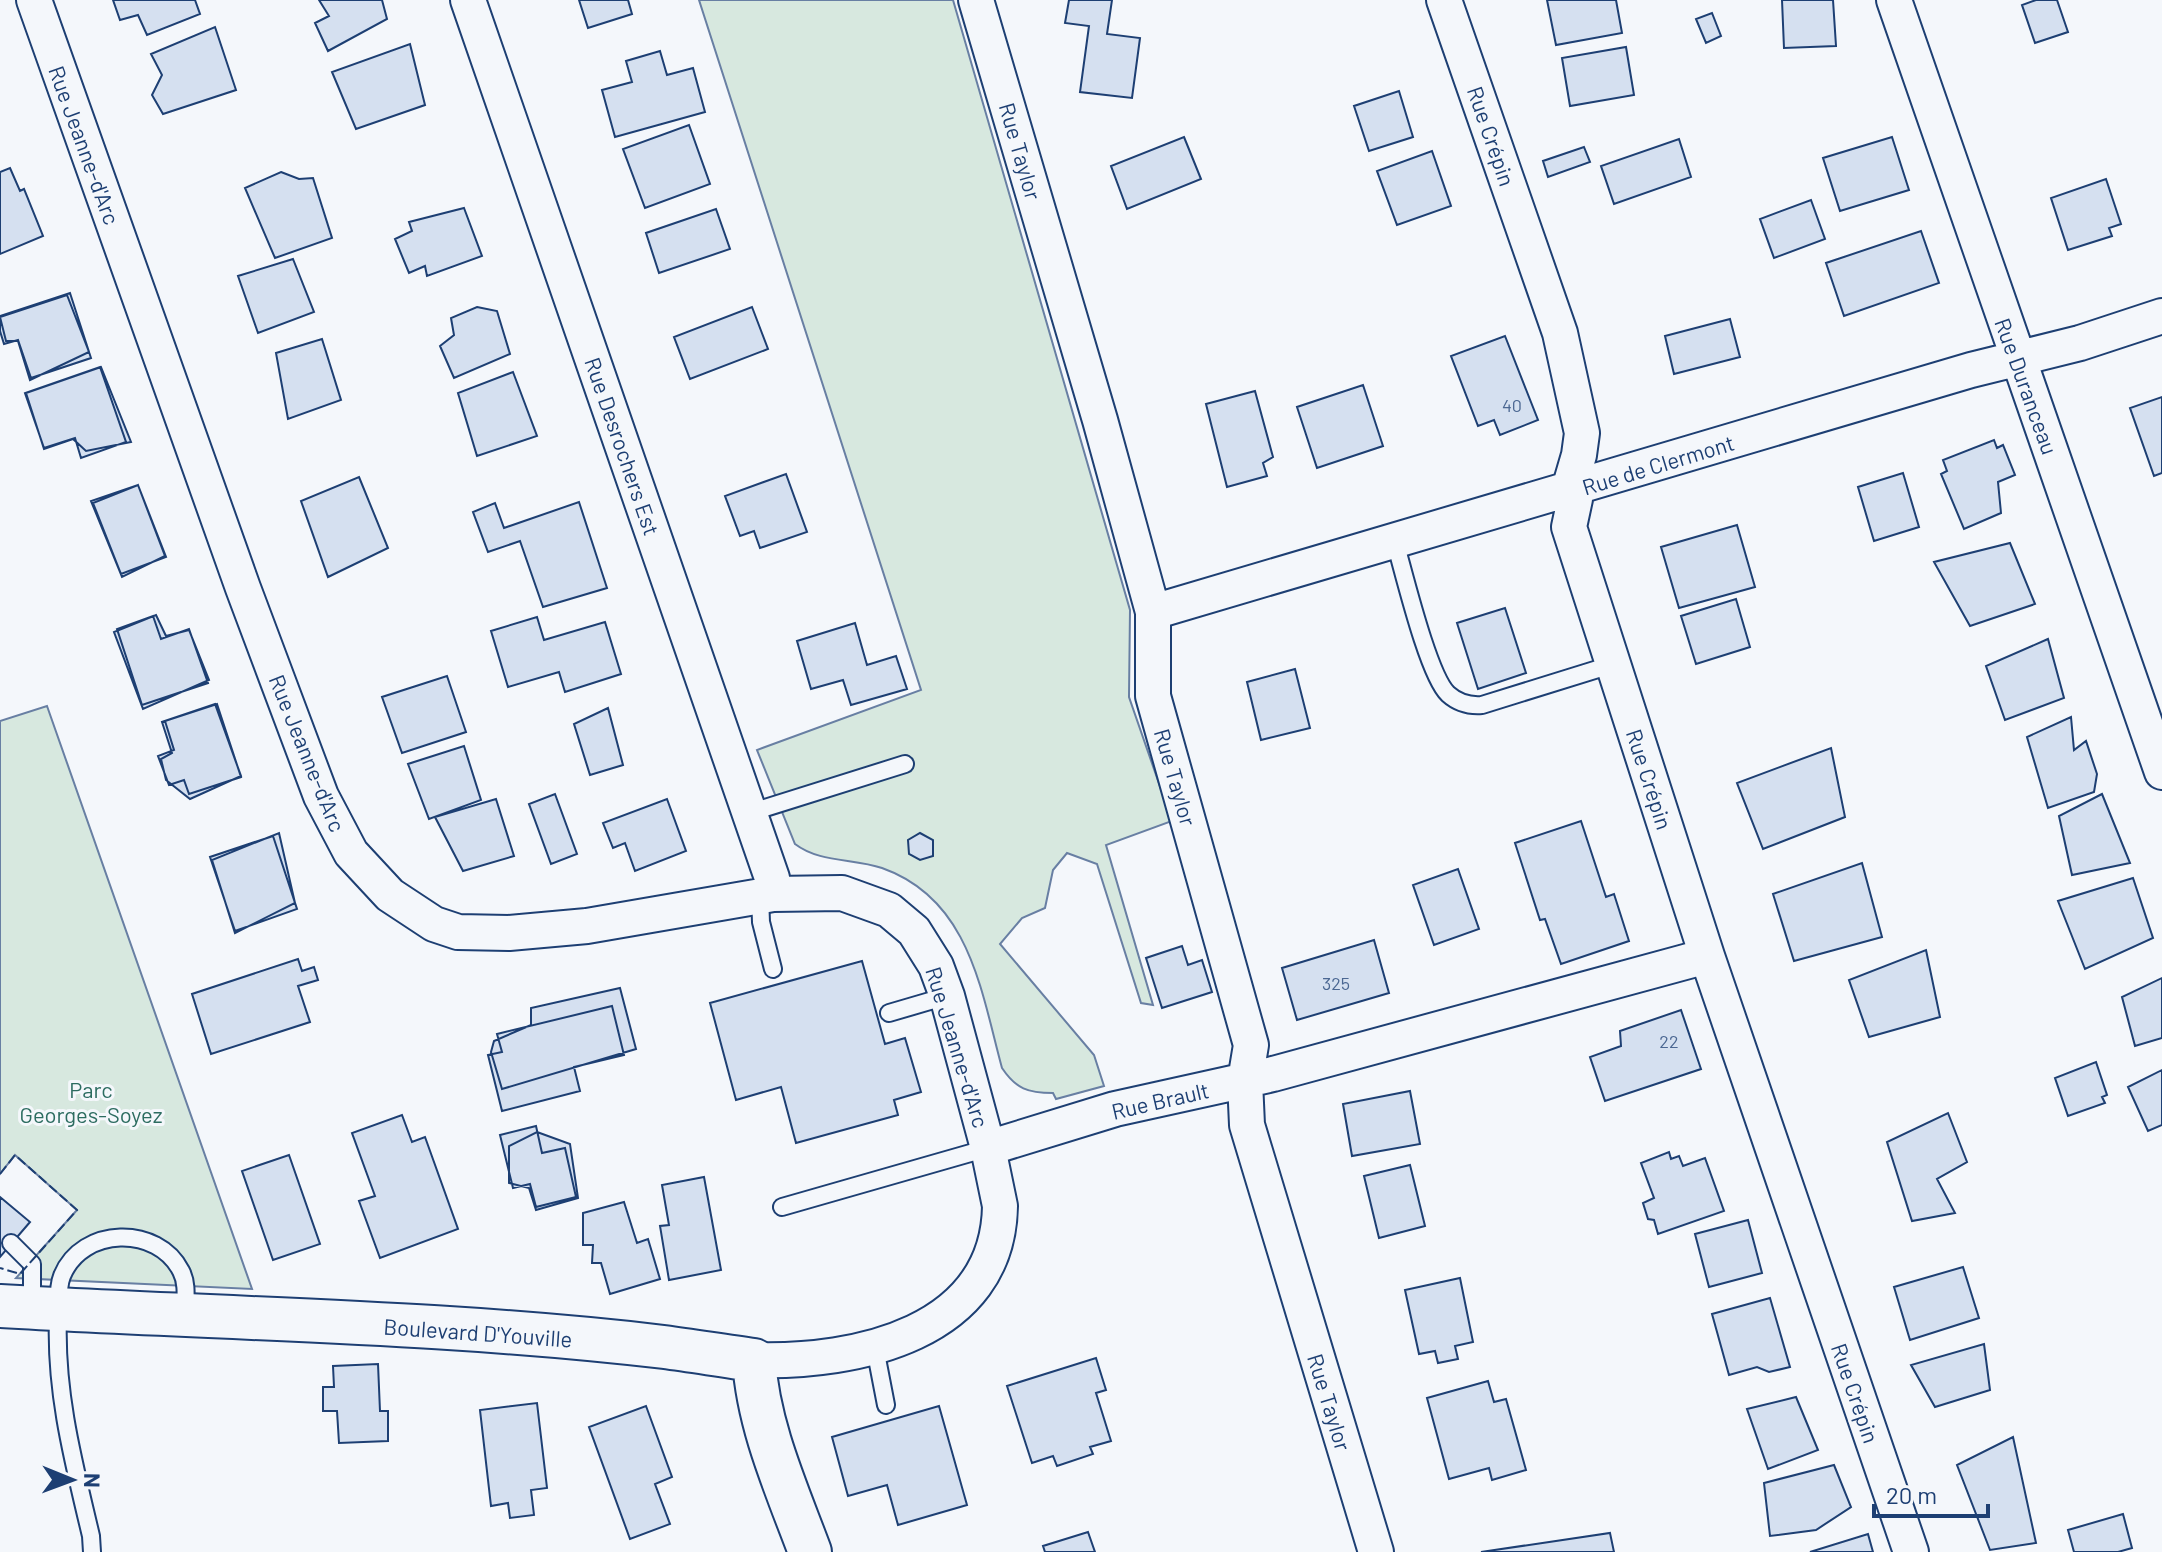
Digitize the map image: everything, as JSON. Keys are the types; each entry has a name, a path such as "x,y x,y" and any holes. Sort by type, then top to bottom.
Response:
{"street":[{"name":"Rue Jeanne-d'Arc","path":"34,0 243,588 321,796 351,853 390,895 434,924 458,932 509,933 587,926 766,895 842,893 889,910 914,931 936,966 988,1148"},
{"name":"Rue Desrochers Est","path":"468,0 772,878 766,895"},
{"name":"Rue Taylor","path":"976,0 1100,420 1153,612 1153,696 1251,1045 1245,1081 1247,1125 1376,1552"},
{"name":"Rue Crépin","path":"1444,0 1560,333 1582,433 1572,479 1575,499 1569,527 1707,956 1911,1552"},
{"name":"Rue Duranceau","path":"1894,0 1999,310 2162,772"},
{"name":"Rue de Clermont","path":"1153,612 2018,358 2080,343 2162,316"},
{"name":"Rue Brault","path":"988,1148 1115,1109 1245,1081 1707,956"},
{"path":"810,1552 766,1430 754,1360 797,1361 875,1348 910,1335 940,1318 965,1296 981,1275 993,1251 1000,1217 988,1148"},
{"name":"Boulevard D'Youville","path":"30,1308 516,1334 663,1347 754,1360"}],"lane":[{"path":"1395,542 1435,672 1447,693 1460,702 1470,706 1482,705 1614,664"},
{"path":"749,813 905,764"},
{"path":"766,895 761,922 773,969"},
{"path":"889,1013 947,996"},
{"path":"782,1207 988,1148"},
{"path":"30,1308 69,1264 93,1244 107,1239 136,1237 163,1250 181,1270 186,1290 185,1315"},
{"path":"11,1243 32,1264 30,1308 58,1343 63,1406 92,1552"},
{"path":"875,1348 886,1405"}],"green space":[{"path":"699,0 953,0 1130,610 1129,697 1172,821 1106,845 1153,1005 1141,1003 1097,864 1067,853 1053,870 1045,908 1022,918 1000,944 1094,1055 1104,1086 1056,1099 1053,1093 1030,1091 1012,1081 1002,1068 978,979 953,925 935,902 912,882 882,868 815,854 795,844 757,750 921,690"},
{"name":"Parc Georges-Soyez","path":"47,706 252,1289 16,1278 77,1210 15,1155 0,1174 0,721"}],"building":[{"path":"113,0 195,0 200,14 147,35 138,15 120,20"},
{"path":"319,0 382,0 387,19 328,51 315,23 329,16"},
{"path":"579,0 628,0 632,14 588,28"},
{"path":"1069,0 1112,0 1107,34 1140,38 1132,98 1080,92 1089,26 1065,23"},
{"path":"1547,0 1616,0 1622,33 1556,45"},
{"path":"1782,0 1833,0 1836,46 1784,48"},
{"path":"2036,0 2057,0 2068,32 2035,43 2022,5"},
{"path":"1712,13 1721,36 1706,43 1696,19"},
{"path":"215,27 236,90 163,114 152,95 162,75 151,54"},
{"path":"410,44 425,105 356,129 332,72"},
{"path":"1626,47 1634,95 1570,106 1562,58"},
{"path":"660,51 667,75 693,68 705,112 615,137 602,90 632,82 626,61"},
{"path":"1399,91 1413,137 1369,151 1354,106"},
{"path":"689,125 710,184 645,208 623,149"},
{"path":"1184,137 1201,179 1127,209 1111,166"},
{"path":"1892,137 1909,190 1840,211 1823,158"},
{"path":"1679,139 1691,177 1614,204 1601,166"},
{"path":"1584,147 1590,162 1548,177 1543,161"},
{"path":"1432,151 1451,206 1397,225 1377,171"},
{"path":"10,168 20,191 24,189 43,236 0,254 0,172"},
{"path":"281,172 299,179 313,178 332,238 275,258 245,188"},
{"path":"2106,179 2121,224 2109,228 2112,236 2068,250 2051,198"},
{"path":"1811,200 1825,239 1774,258 1760,219"},
{"path":"464,208 482,256 427,276 425,266 409,273 395,239 412,231 409,222"},
{"path":"716,209 730,249 659,273 646,233"},
{"path":"1921,231 1939,283 1844,316 1826,263"},
{"path":"293,259 314,312 258,333 238,276"},
{"path":"70,293 91,358 31,378 18,340 4,344 0,316"},
{"path":"67,295 89,352 30,380 18,341 6,341 0,317"},
{"path":"477,307 497,311 510,354 454,378 440,346 454,335 451,318"},
{"path":"752,307 768,349 690,379 674,337"},
{"path":"1730,319 1740,357 1674,374 1665,336"},
{"path":"1505,336 1538,420 1500,435 1494,420 1478,426 1451,356"},
{"path":"322,339 341,400 288,419 276,353"},
{"path":"100,367 126,442 81,458 75,438 44,448 25,393"},
{"path":"101,367 131,442 86,451 73,439 44,449 26,393"},
{"path":"513,372 537,436 477,456 458,393"},
{"path":"1363,385 1383,446 1317,468 1297,407"},
{"path":"1255,391 1273,457 1263,463 1267,476 1227,487 1206,404"},
{"path":"2162,397 2162,473 2154,476 2130,408"},
{"path":"1994,440 1997,448 2003,445 2015,475 1998,482 2001,513 1964,529 1941,474 1947,471 1943,460"},
{"path":"1903,473 1919,527 1874,541 1858,487"},
{"path":"786,474 807,532 760,548 754,531 740,536 725,496"},
{"path":"359,477 388,548 328,577 301,501"},
{"path":"138,485 165,556 122,577 91,501"},
{"path":"138,485 166,557 121,574 93,503"},
{"path":"579,502 607,588 543,607 520,541 488,552 473,512 495,503 504,528"},
{"path":"1737,525 1755,587 1679,608 1661,547"},
{"path":"2010,543 2035,604 1970,626 1934,562"},
{"path":"1736,599 1750,647 1696,664 1681,616"},
{"path":"1505,608 1526,673 1478,689 1457,623"},
{"path":"156,615 166,636 189,630 209,680 143,709 114,632"},
{"path":"153,616 161,639 189,629 208,683 142,705 117,629"},
{"path":"537,617 544,640 605,622 621,674 565,692 559,672 508,687 491,631"},
{"path":"855,623 867,665 896,656 907,689 851,705 843,680 811,689 797,641"},
{"path":"2048,639 2064,698 2005,720 1986,666"},
{"path":"1295,669 1310,728 1261,740 1247,682"},
{"path":"447,676 466,732 402,753 382,697"},
{"path":"215,704 241,776 190,799 166,780 161,759 172,753 162,722"},
{"path":"217,704 241,777 189,794 184,780 169,785 158,756 174,750 165,721"},
{"path":"608,708 623,765 590,775 574,724"},
{"path":"2071,717 2074,750 2086,741 2097,774 2094,792 2048,808 2027,737"},
{"path":"464,746 481,800 429,819 408,764"},
{"path":"1831,748 1845,817 1763,849 1737,783"},
{"path":"555,794 577,854 551,864 529,804"},
{"path":"2102,794 2130,863 2072,875 2059,816"},
{"path":"496,799 514,856 463,871 435,817"},
{"path":"667,799 686,851 635,871 625,843 613,848 603,823"},
{"path":"1581,821 1606,897 1614,894 1629,941 1561,964 1545,919 1540,920 1515,843"},
{"path":"279,833 295,903 235,933 212,860"},
{"path":"920,833 933,840 933,856 920,860 909,854 908,840"},
{"path":"273,836 297,909 235,931 210,857"},
{"path":"1862,863 1882,937 1794,961 1773,894"},
{"path":"1458,869 1479,929 1434,945 1413,885"},
{"path":"2133,878 2153,938 2085,969 2058,901"},
{"path":"1374,940 1389,993 1297,1020 1282,968"},
{"path":"1182,946 1188,965 1202,960 1212,992 1162,1008 1146,958"},
{"path":"1926,950 1940,1017 1869,1037 1849,980"},
{"path":"298,959 302,971 314,967 318,980 298,986 310,1022 211,1054 192,994"},
{"path":"862,961 885,1044 905,1038 921,1092 894,1100 898,1115 796,1143 781,1087 736,1100 710,1003"},
{"path":"2162,978 2162,1038 2135,1046 2122,997"},
{"path":"620,988 636,1049 502,1089 491,1052 494,1041 531,1025 531,1008"},
{"path":"612,1006 624,1055 574,1067 580,1091 502,1111 488,1055 502,1052 497,1034"},
{"path":"1681,1010 1701,1069 1605,1101 1590,1057 1621,1046 1620,1031"},
{"path":"2096,1062 2107,1095 2102,1097 2105,1103 2068,1116 2055,1078"},
{"path":"2162,1070 2162,1125 2148,1131 2128,1087"},
{"path":"1410,1091 1420,1144 1352,1156 1343,1104"},
{"path":"1948,1113 1967,1162 1937,1179 1955,1213 1912,1221 1887,1142"},
{"path":"402,1115 412,1142 425,1137 458,1229 380,1258 359,1201 375,1196 352,1133"},
{"path":"536,1126 542,1153 565,1148 576,1197 536,1207 530,1184 513,1188 500,1135"},
{"path":"537,1132 570,1144 578,1198 536,1210 529,1188 509,1183 509,1146"},
{"path":"1669,1152 1671,1159 1679,1156 1683,1166 1705,1158 1724,1211 1658,1234 1654,1220 1648,1219 1643,1203 1654,1198 1641,1163"},
{"path":"289,1155 320,1244 273,1260 242,1171"},
{"path":"1410,1165 1425,1226 1379,1238 1364,1176"},
{"path":"704,1177 721,1270 669,1280 660,1226 669,1225 662,1185"},
{"path":"0,1197 30,1222 0,1257"},
{"path":"624,1202 637,1243 648,1239 660,1279 610,1294 601,1263 592,1263 593,1245 583,1245 583,1213"},
{"path":"1748,1220 1762,1273 1709,1287 1695,1234"},
{"path":"1963,1267 1979,1318 1910,1340 1894,1287"},
{"path":"1460,1278 1473,1342 1455,1346 1458,1359 1438,1363 1435,1351 1419,1354 1405,1290"},
{"path":"1770,1298 1790,1367 1769,1372 1757,1367 1729,1375 1712,1314"},
{"path":"1984,1344 1990,1390 1935,1407 1911,1365"},
{"path":"1096,1358 1106,1390 1096,1393 1111,1441 1090,1447 1093,1454 1057,1466 1053,1456 1032,1463 1007,1386"},
{"path":"378,1364 380,1411 388,1411 388,1441 339,1443 337,1411 323,1411 323,1387 334,1387 333,1366"},
{"path":"1488,1381 1494,1402 1506,1399 1526,1470 1492,1480 1489,1468 1449,1479 1427,1398"},
{"path":"1796,1397 1818,1450 1768,1469 1747,1409"},
{"path":"537,1403 547,1488 531,1490 534,1515 510,1518 508,1503 491,1506 480,1410"},
{"path":"646,1406 672,1477 655,1484 670,1524 630,1539 589,1427"},
{"path":"939,1406 967,1505 898,1525 887,1485 848,1496 832,1437"},
{"path":"2013,1437 2036,1543 1990,1550 1957,1465"},
{"path":"1834,1465 1851,1507 1816,1530 1770,1536 1764,1483"},
{"path":"2123,1514 2132,1548 2118,1552 2074,1552 2068,1530"},
{"path":"1088,1532 1095,1552 1045,1552 1043,1546"},
{"path":"1610,1533 1614,1552 1481,1552"},
{"path":"1868,1534 1873,1552 1810,1552"}],"fence":[{"path":"0,1174 15,1155 77,1210 20,1274 0,1268"}]}
